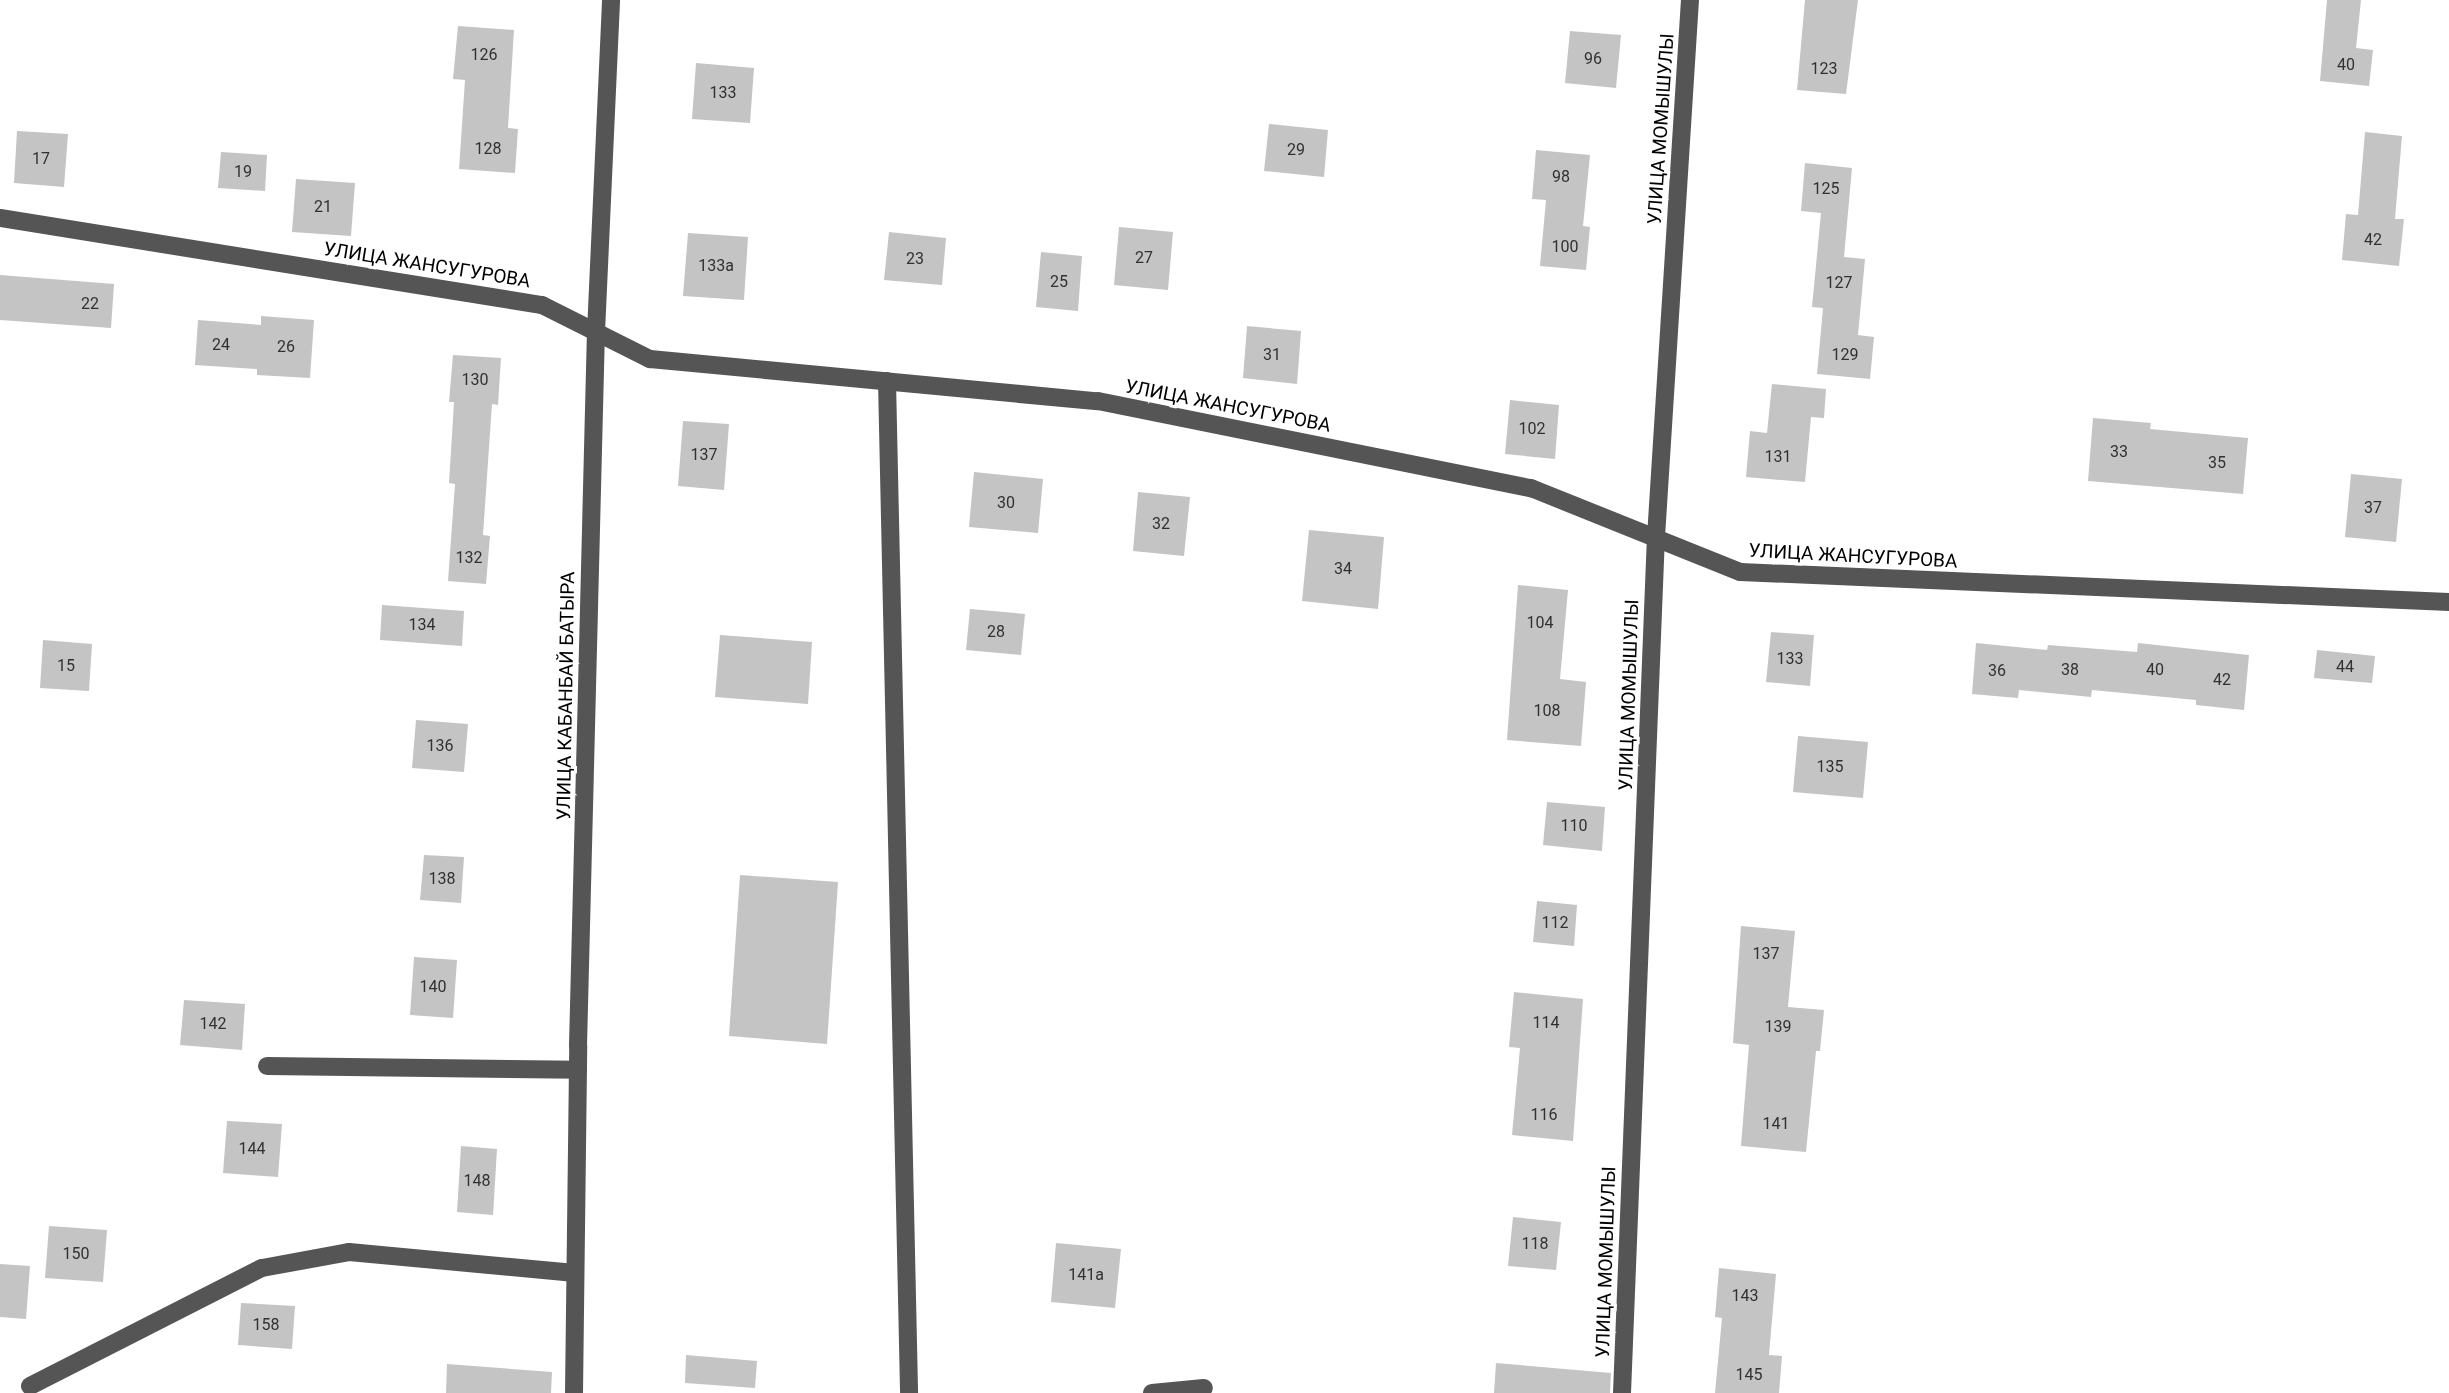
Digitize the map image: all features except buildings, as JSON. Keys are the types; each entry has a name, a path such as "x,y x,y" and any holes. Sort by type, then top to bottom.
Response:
{"street":[{"name":"УЛИЦА КАБАНБАЙ БАТЫРА","path":"574,1393 578,1070 596,332 611,0"},
{"name":"УЛИЦА МОМЫШУЛЫ","path":"1622,1393 1656,537 1690,0"},
{"name":"УЛИЦА ЖАНСУГУРОВА","path":"0,218 542,305 650,359 1098,401 1531,488 1740,572 2449,602"},
{"path":"887,381 909,1393"},
{"path":"267,1066 578,1070"},
{"path":"30,1386 262,1268 349,1252 575,1273"},
{"path":"1152,1393 1205,1388"}]}
